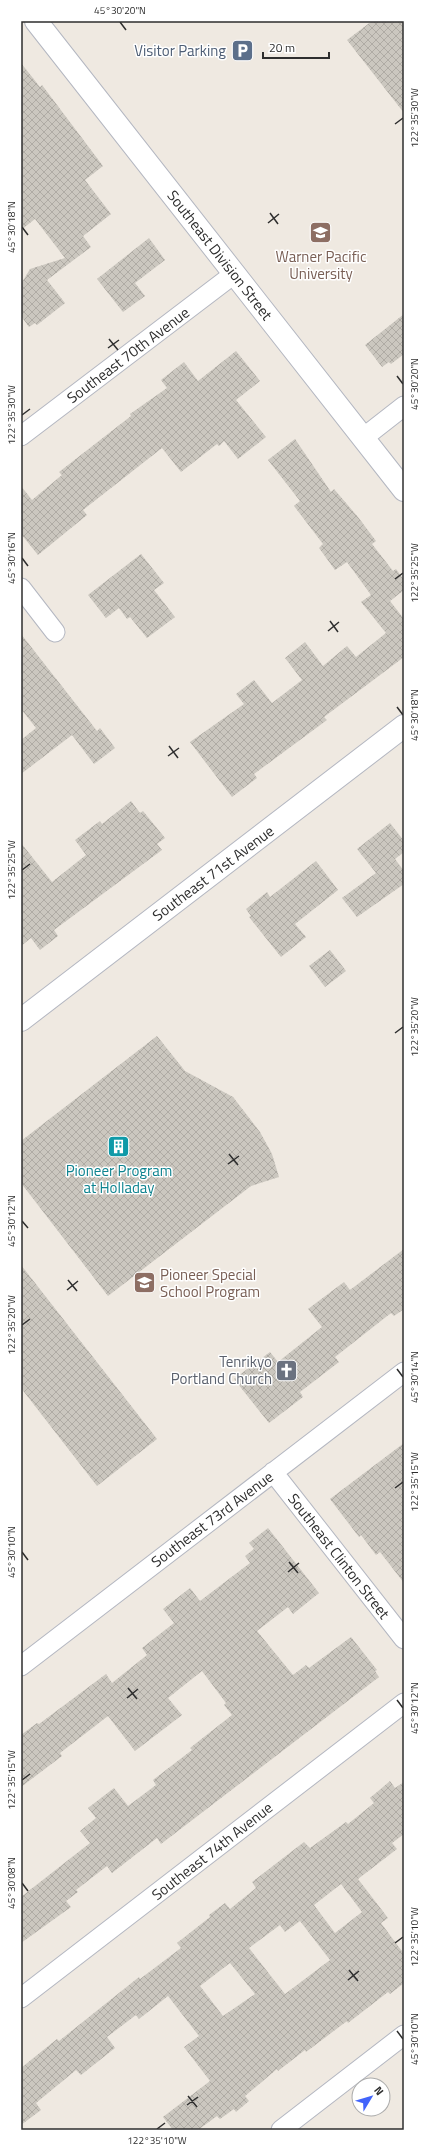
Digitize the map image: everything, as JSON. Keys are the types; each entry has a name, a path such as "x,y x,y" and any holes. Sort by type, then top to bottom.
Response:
{"main road":[{"name":"Southeast Division Street","path":"36,21 404,490"},
{"name":"Southeast 71st Avenue","path":"21,1020 404,726"}],"street":[{"name":"Southeast 70th Avenue","path":"21,436 234,274"},
{"path":"363,438 404,406"},
{"path":"21,588 55,632"},
{"name":"Southeast 73rd Avenue","path":"21,1666 404,1372"},
{"name":"Southeast Clinton Street","path":"273,1472 404,1639"},
{"name":"Southeast 74th Avenue","path":"21,1998 404,1703"},
{"path":"281,2130 404,2035"}],"building":[{"path":"372,21 404,21 404,113 347,40"},
{"path":"21,63 40,87 42,85 103,166 85,180 111,214 83,236 91,247 47,280 65,303 37,325 35,323 29,327 21,316 21,284 30,269 65,258 35,219 21,230"},
{"path":"149,238 165,260 135,283 145,296 123,312 97,279"},
{"path":"404,314 404,354 391,364 389,362 382,367 365,345"},
{"path":"236,351 260,381 236,400 266,437 238,459 224,441 219,446 217,444 181,472 162,448 83,510 87,515 38,555 21,534 21,486 32,500 62,475 59,472 131,416 130,414 167,388 161,380 184,362 198,381"},
{"path":"295,439 331,492 334,489 358,517 376,541 372,544 393,571 396,569 404,580 404,590 390,601 404,619 404,657 324,717 327,720 254,774 257,778 232,797 190,742 244,704 236,694 254,680 272,703 302,680 285,658 305,642 323,666 347,646 356,657 386,633 361,602 371,595 347,562 335,570 319,548 323,544 294,506 300,501 268,460"},
{"path":"141,554 164,583 154,590 175,617 147,638 130,617 127,619 119,608 106,618 88,595"},
{"path":"21,634 97,731 100,728 115,748 94,764 72,735 21,774 21,740 36,728 21,709"},
{"path":"131,801 140,813 143,811 165,838 157,844 162,850 54,930 58,936 40,950 31,938 21,946 21,843 52,882 86,855 75,840 100,821 102,824"},
{"path":"390,823 404,841 404,852 395,859 404,871 404,884 357,917 342,898 376,873 357,849"},
{"path":"316,861 338,890 295,924 306,937 281,957 249,917 251,916 246,909 267,892 270,897"},
{"path":"330,950 346,971 325,987 309,966"},
{"name":"Pioneer Program at Holladay","path":"157,1036 185,1071 233,1097 260,1132 272,1154 279,1177 251,1186 108,1296 21,1183 21,1141"},
{"path":"404,1249 404,1309 394,1316 391,1313 335,1357 339,1362 300,1392 303,1397 269,1423 234,1379 270,1352 278,1362 322,1327 308,1309 344,1282 350,1290"},
{"path":"21,1265 157,1439 97,1486 21,1388"},
{"path":"404,1443 404,1583 380,1552 376,1555 361,1535 359,1537 330,1499"},
{"path":"268,1528 319,1593 293,1614 288,1607 257,1631 293,1675 306,1665 309,1668 351,1637 377,1670 375,1671 379,1677 161,1844 157,1838 112,1873 107,1866 76,1890 78,1892 66,1901 71,1907 21,1943 21,1897 90,1843 80,1831 96,1818 88,1808 114,1788 128,1806 156,1785 153,1780 192,1750 190,1748 232,1715 224,1705 226,1703 202,1671 168,1698 182,1715 135,1751 108,1716 60,1753 62,1756 21,1787 21,1735 37,1723 39,1724 106,1674 112,1683 147,1655 142,1648 174,1623 163,1609 190,1588 200,1601 250,1563 245,1556 254,1549 249,1543"},
{"path":"390,1781 395,1788 404,1782 404,1834 392,1843 397,1849 358,1879 388,1918 381,1923 404,1954 404,1983 390,1994 388,1992 348,2023 347,2021 278,2071 277,2069 245,2096 249,2101 236,2112 234,2109 220,2119 217,2116 198,2130 173,2130 163,2117 210,2081 184,2047 199,2036 168,1996 139,2019 136,2015 107,2037 115,2048 81,2075 76,2070 36,2103 41,2110 21,2125 21,2068 57,2039 59,2041 139,1977 140,1979 181,1948 177,1943 210,1917 209,1915 225,1903 230,1909 256,1888 252,1882 304,1842 310,1848 346,1822 348,1824 374,1803 370,1798","holes":["341,1884 362,1912 335,1933 314,1905","300,1921 330,1960 285,1994 249,1948 280,1925 285,1932","230,1963 255,1994 223,2016 200,1986"]}],"place":[{"name":"Visitor Parking","path":"242,50"},
{"name":"Warner Pacific University","path":"321,233"},
{"name":"Pioneer Program at Holladay","path":"119,1147"},
{"name":"Pioneer Special School Program","path":"144,1283"},
{"name":"Tenrikyo Portland Church","path":"287,1370"}]}
